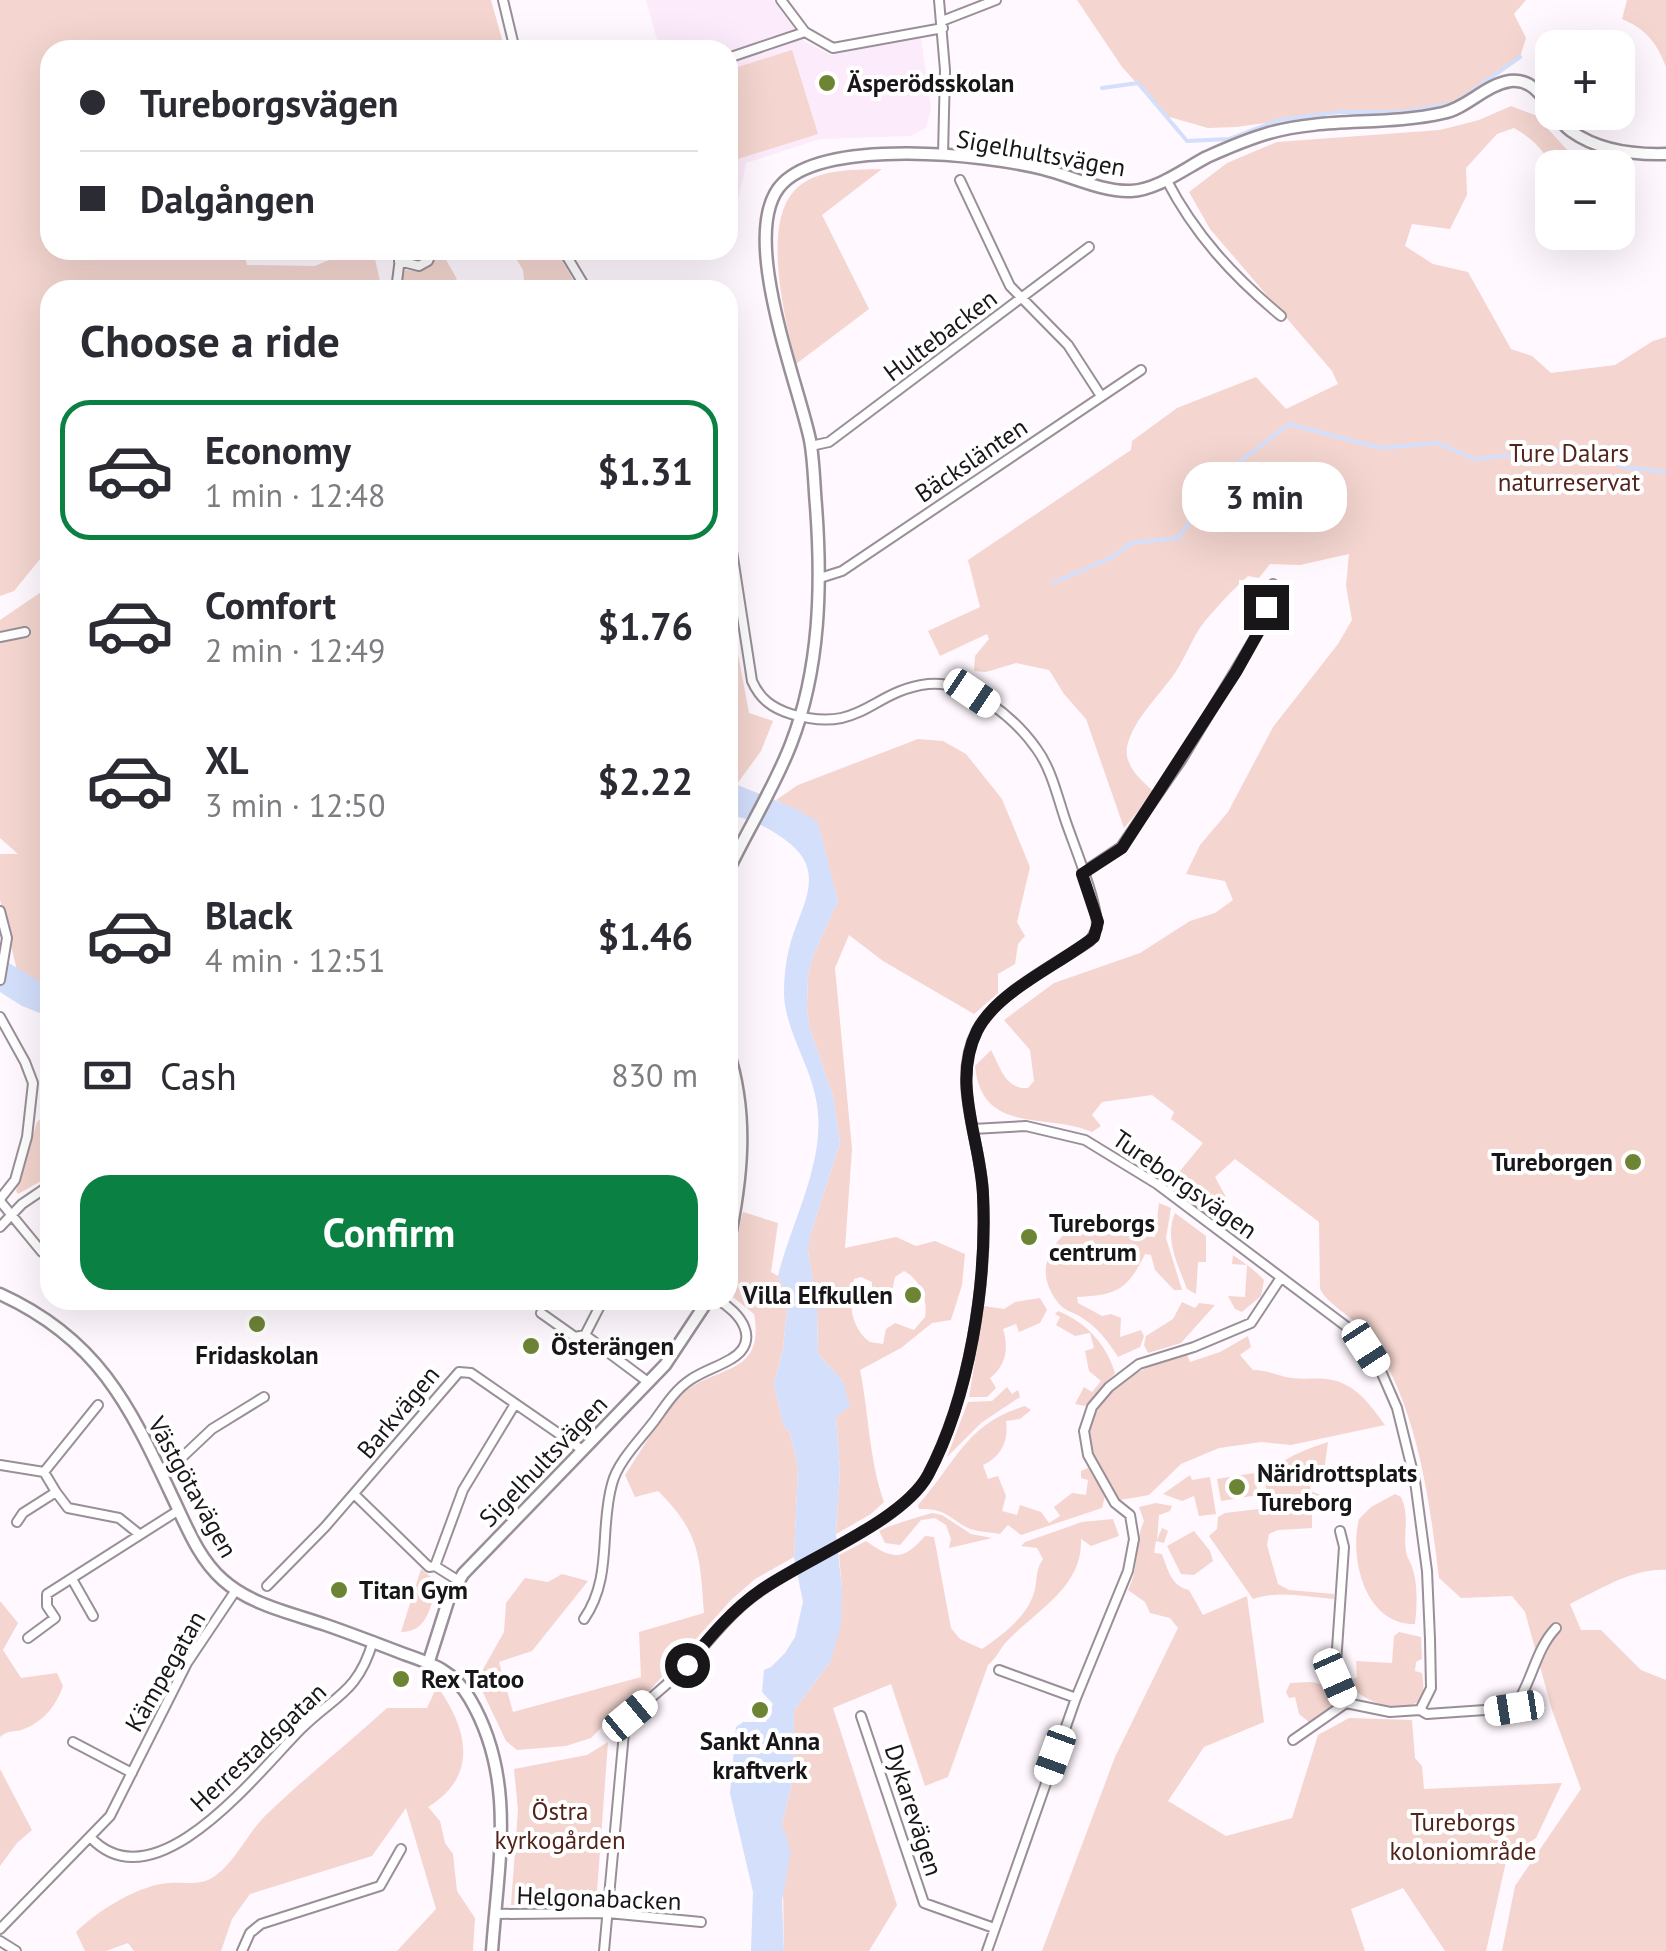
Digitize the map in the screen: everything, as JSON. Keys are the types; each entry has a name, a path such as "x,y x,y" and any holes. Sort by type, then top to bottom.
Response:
{"street":[{"path":"503,0 513,40"},
{"path":"780,0 805,32 832,48 943,24 996,0"},
{"path":"939,0 946,109 943,155"},
{"path":"738,55 805,32"},
{"name":"Sigelhultsvägen","path":"738,850 778,775 800,716 811,672 820,578 811,446 774,303 767,254 770,204 786,180 823,162 879,154 943,155 1040,168 1127,191 1143,189 1213,154 1270,133 1317,124 1440,114 1516,80 1536,89 1562,124 1583,138 1624,153 1666,154"},
{"path":"1166,179 1228,270 1281,316"},
{"path":"960,180 1010,286 1068,346 1102,396"},
{"name":"Hultebacken","path":"811,446 829,442 1089,247"},
{"path":"397,280 399,261 419,266 429,260"},
{"name":"Bäckslänten","path":"820,578 842,572 1142,370"},
{"path":"1082,874 1122,848 1182,759 1259,631 1273,584"},
{"path":"604,1951 625,1722 687,1665 741,1606 778,1578 896,1510 922,1484 941,1445 960,1390 975,1316 984,1219 983,1190 966,1093 966,1070 977,1030 1008,996 1094,937 1098,922 1051,776 1038,750 1022,731 972,693 957,687 928,684 840,720 822,722 766,702 752,681 738,593"},
{"path":"0,637 24,632"},
{"path":"0,911 7,947 0,980"},
{"path":"0,1017 26,1062 33,1083 30,1116 15,1180 0,1200 40,1243"},
{"path":"738,1087 738,1124"},
{"name":"Tureborgsvägen","path":"973,1129 1026,1126 1086,1140 1157,1184 1355,1333 1380,1369 1397,1408 1416,1482 1427,1571 1431,1688 1420,1710"},
{"path":"0,1227 40,1193"},
{"path":"987,1951 1076,1698 1128,1571 1134,1539 1130,1515 1114,1503 1088,1456 1084,1442 1088,1414 1109,1387 1139,1364 1194,1348 1251,1323 1280,1278"},
{"name":"Västgötavägen","path":"0,1294 58,1326 114,1385 200,1553 236,1590 255,1601 429,1661 454,1677 490,1740 499,1769 502,1810 492,1951"},
{"path":"585,1335 598,1310"},
{"name":"Sigelhultsvägen","path":"429,1661 448,1598 458,1581 648,1382 682,1344 702,1310"},
{"path":"584,1618 604,1574 607,1511 616,1472 688,1380 733,1358 743,1346 744,1322 736,1310"},
{"path":"541,1313 575,1337 585,1335 648,1382"},
{"name":"Barkvägen","path":"268,1586 459,1372 470,1374 582,1449"},
{"path":"161,1472 212,1429 264,1397"},
{"path":"435,1566 463,1490 515,1404"},
{"path":"44,1472 98,1405"},
{"path":"0,1465 44,1472 68,1508 119,1518 139,1534"},
{"path":"16,1522 56,1492"},
{"path":"354,1494 412,1552 458,1581"},
{"path":"28,1638 55,1618 47,1606 47,1594 179,1510"},
{"path":"1340,1531 1344,1548 1335,1678 1346,1704"},
{"path":"72,1579 93,1616"},
{"name":"Kämpegatan","path":"0,1929 110,1816 187,1663 236,1590"},
{"path":"1293,1740 1346,1704 1390,1712 1420,1710 1427,1714 1514,1708 1530,1684 1546,1640 1556,1628"},
{"name":"Herrestadsgatan","path":"92,1838 107,1852 127,1858 184,1842 304,1726 342,1697 373,1642"},
{"path":"999,1670 1076,1698"},
{"name":"Dykarevägen","path":"861,1716 924,1903 994,1928"},
{"path":"74,1742 132,1773"},
{"path":"242,1951 250,1933 262,1924 380,1886 401,1849"},
{"name":"Helgonabacken","path":"495,1914 608,1914 702,1922"},
{"path":"0,1941 16,1951"}],"shaded area":[{"name":"Äsperödsskolan","path":"646,0 773,0 804,41 830,55 921,38 931,110 926,128 911,136 820,139 746,163 738,201 738,40 657,40"}],"green space":[{"path":"0,0 491,0 502,40 40,40 40,260 246,260 247,265 315,266 329,260 375,260 380,280 40,280 40,559 14,591 0,596"},
{"path":"1077,0 1526,0 1514,14 1526,38 1520,57 1448,107 1418,112 1351,111 1208,128 1166,116 1122,67"},
{"path":"1627,0 1666,0 1666,67 1650,38 1622,19"},
{"path":"792,50 818,134 738,159 738,67"},
{"name":"Ture Dalars naturreservat","path":"1511,106 1535,115 1535,130 1549,130 1567,150 1541,150 1514,128 1497,134 1466,168 1467,195 1450,229 1412,224 1405,246 1433,264 1468,272 1511,349 1532,356 1551,373 1615,365 1666,337 1666,1570 1629,1576 1570,1604 1581,1630 1601,1630 1641,1670 1666,1680 1666,1951 1502,1951 1515,1886 1581,1789 1552,1710 1525,1612 1512,1596 1461,1598 1439,1578 1426,1486 1411,1426 1374,1342 1320,1289 1319,1222 1235,1159 1215,1177 1226,1197 1220,1204 1207,1204 1205,1213 1173,1188 1171,1182 1203,1143 1171,1119 1174,1112 1152,1095 1102,1102 1092,1115 1101,1126 1092,1132 1003,1112 990,1103 980,1088 975,1066 991,1050 1009,1081 1028,1088 1034,1081 1030,1050 1004,1020 1054,983 1140,953 1190,921 1215,913 1233,900 1225,881 1186,874 1200,845 1228,812 1273,727 1352,620 1346,586 1349,554 1300,565 1270,564 1259,578 1248,576 1205,621 1178,668 1130,736 1128,760 1154,792 1124,828 1086,719 1049,670 1016,663 986,672 974,671 975,656 989,639 987,634 940,656 928,631 980,607 968,560 1131,450 1132,441 1177,408 1256,377 1286,409 1338,384 1332,371 1210,229 1189,192 1227,163 1277,142 1440,130 1479,120"},
{"path":"882,169 822,215 869,309 796,364 777,250 784,207 794,191 813,178 835,172"},
{"path":"446,260 457,279 403,280 405,270 417,270"},
{"path":"517,260 562,260 573,280 524,280"},
{"path":"40,593 40,982 17,970 0,900 0,854 18,854 0,838 0,620"},
{"path":"738,654 749,713 773,721 761,751 738,783"},
{"path":"918,739 943,741 966,754 1002,799 1030,867 1017,922 1025,936 1018,944 1015,964 998,974 998,993 974,1014 883,961 849,935 835,968 852,1149 845,1248 896,1237 916,1246 935,1241 965,1254 962,1285 951,1320 932,1323 901,1348 860,1370 872,1453 884,1502 836,1534 840,1472 836,1416 843,1381 818,1354 817,1306 807,1245 840,1143 833,1096 809,1026 807,1007 812,958 838,901 818,823 776,800 798,785","holes":["904,1271 922,1290 925,1317 914,1330 895,1323 886,1329 883,1344 870,1342 858,1329 852,1313 854,1279 861,1277 872,1282 872,1297 880,1300 892,1292 895,1277"]},
{"path":"40,1119 40,1182 18,1194 16,1191"},
{"path":"1159,1203 1171,1208 1166,1238 1182,1290 1174,1290 1155,1270 1151,1255 1145,1254 1119,1289 1077,1297 1078,1303 1102,1316 1121,1318 1120,1337 1141,1330 1144,1336 1140,1347 1118,1357 1097,1330 1062,1307 1053,1295 1046,1276 1048,1257 1068,1231 1155,1237"},
{"path":"743,1212 778,1223 771,1272 778,1276 788,1298 783,1349 774,1385 798,1467 794,1557 755,1579 731,1600 650,1690 622,1707 591,1738 566,1746 517,1750 506,1741 477,1680 504,1632 506,1603 525,1578 548,1582 562,1574 588,1581 532,1651 499,1662 513,1712 641,1677 639,1632 704,1613 699,1561 682,1519 658,1491 635,1497 625,1475 679,1397 706,1379 733,1368 752,1350 756,1335 754,1314 738,1301 738,1232"},
{"path":"1175,1213 1206,1236 1206,1262 1198,1262 1196,1294 1187,1289 1174,1251 1171,1232"},
{"path":"1233,1255 1245,1264 1247,1265 1232,1264"},
{"path":"1247,1265 1264,1280 1261,1296 1242,1312 1235,1309 1228,1296 1245,1297"},
{"path":"1040,1298 1047,1310 1040,1323 1019,1332 1016,1324 1003,1329 1005,1356 990,1378 996,1388 987,1397 969,1397 984,1306 1004,1309 1015,1302"},
{"path":"1182,1302 1195,1308 1199,1303 1215,1305 1181,1343 1148,1353 1144,1345 1146,1336 1173,1319"},
{"path":"1058,1311 1078,1321 1094,1336 1115,1373 1085,1406 1075,1404 1084,1387 1092,1392 1101,1381 1089,1371 1085,1351 1094,1348 1090,1333 1075,1336 1056,1325"},
{"path":"1248,1336 1251,1347 1240,1355 1253,1370 1292,1378 1327,1379 1349,1386 1385,1425 1291,1445 1261,1442 1219,1448 1181,1464 1149,1495 1120,1500 1100,1470 1090,1445 1092,1420 1100,1405 1140,1371 1187,1354 1190,1362 1220,1352"},
{"path":"1007,1387 1012,1394 1018,1390 1020,1397 981,1423 947,1457 968,1402 992,1401"},
{"path":"1025,1406 1031,1410 1020,1419 1006,1421 1002,1448 983,1465 988,1479 998,1476 1006,1496 1002,1511 1017,1515 1020,1505 1041,1512 1049,1523 1060,1516 1054,1507 1072,1493 1086,1495 1088,1480 1081,1478 1081,1471 1088,1468 1105,1496 1102,1508 1021,1535 1008,1525 1000,1534 974,1530 940,1512 919,1509 918,1505 975,1434 1005,1413"},
{"path":"1328,1442 1324,1472 1312,1478 1310,1491 1321,1495 1323,1506 1312,1509 1312,1528 1278,1530 1269,1534 1267,1545 1278,1584 1289,1590 1334,1594 1334,1599 1283,1595 1253,1599 1209,1536 1217,1529 1218,1517 1267,1508 1269,1474 1292,1456"},
{"name":"Näridrottsplats Tureborg","path":"1254,1473 1258,1495 1221,1501 1217,1479"},
{"path":"1190,1475 1192,1480 1210,1477 1216,1514 1199,1516 1194,1496 1182,1501 1163,1494"},
{"path":"1395,1494 1401,1497 1405,1511 1406,1552 1416,1588 1415,1624 1384,1614 1373,1602 1356,1552 1359,1519 1371,1507"},
{"name":"Tureborgs koloniområde","path":"1156,1503 1172,1506 1159,1515 1157,1540 1162,1528 1168,1531 1164,1543 1156,1541 1154,1553 1162,1554 1171,1576 1189,1590 1203,1615 1247,1596 1264,1722 1204,1747 1168,1801 1226,1836 1292,1818 1318,1735 1349,1718 1412,1720 1415,1758 1422,1766 1424,1789 1562,1783 1536,1838 1507,1857 1486,1951 1445,1951 1403,1888 1351,1909 1365,1951 1042,1951 1115,1757 1178,1628 1170,1618 1150,1613 1145,1602 1128,1590 1144,1521 1139,1507"},
{"path":"932,1513 971,1534 992,1538 949,1548 951,1539 946,1525 935,1518 921,1520 900,1545 885,1543 879,1531"},
{"path":"1113,1519 1119,1536 1091,1546 1081,1539 1075,1571 1066,1584 988,1665 948,1777 925,1786 891,1684 833,1708 897,1905 869,1951 784,1951 782,1824 793,1779 794,1710 830,1662 842,1589 839,1555 866,1541 884,1552 904,1554 925,1536 934,1537 951,1628 960,1639 982,1649 1014,1624 1032,1599 1043,1559 1037,1548 1021,1546 1025,1542 1082,1522"},
{"path":"1194,1531 1213,1561 1194,1575 1181,1574 1167,1546"},
{"path":"421,1569 438,1583 433,1600 423,1622 401,1632"},
{"path":"0,1601 18,1623 3,1650 21,1678 57,1673 63,1686 43,1717 31,1726 0,1737"},
{"path":"1399,1632 1421,1637 1422,1659 1416,1662 1415,1671 1422,1673 1423,1692 1414,1704 1393,1707 1361,1695 1348,1681 1357,1677 1356,1661 1392,1663 1394,1636"},
{"path":"1310,1682 1330,1689 1336,1708 1309,1722 1299,1714 1295,1697 1289,1698 1286,1692 1290,1683"},
{"path":"437,1686 456,1719 463,1751 455,1781 428,1807 440,1821 445,1843 453,1854 457,1891 475,1918 473,1951 397,1951 436,1909 406,1808 372,1856 250,1894 232,1919 221,1951 134,1951 128,1943 106,1951 85,1951 76,1932 95,1916 146,1888 199,1882 215,1876 265,1816 387,1708 427,1708"},
{"name":"Östra kyrkogården","path":"608,1742 596,1905 511,1905 518,1810 514,1769 587,1755"},
{"path":"0,1769 32,1830 0,1866"}],"water":[{"path":"738,785 818,822 838,901 812,958 807,1007 809,1026 833,1096 840,1143 807,1245 817,1306 818,1354 843,1381 850,1406 836,1417 841,1627 830,1662 794,1710 793,1779 782,1824 791,1851 782,1901 784,1951 751,1951 753,1892 730,1793 736,1727 743,1722 766,1722 773,1704 762,1692 764,1670 785,1653 795,1637 803,1602 794,1557 798,1467 774,1385 783,1349 788,1298 778,1276 817,1148 814,1091 789,1023 784,995 788,954 806,900 809,875 797,851 784,839 738,817"},
{"path":"0,958 40,981 40,1013 22,1006 0,992"}],"waterway":[{"path":"1102,88 1138,83 1187,141 1229,139 1279,120 1339,112 1404,112 1455,103 1520,57"},
{"path":"1053,583 1110,558 1132,543 1178,538 1220,481 1289,424 1380,448 1438,443 1474,459 1578,448 1624,467 1666,472"},
{"path":"800,1239 797,1258 802,1304"}],"place":[{"name":"Äsperödsskolan","path":"827,83"},
{"name":"Tureborgen","path":"1633,1162"},
{"name":"Tureborgs centrum","path":"1029,1237"},
{"name":"Villa Elfkullen","path":"913,1295"},
{"name":"Fridaskolan","path":"257,1324"},
{"name":"Österängen","path":"531,1346"},
{"name":"Näridrottsplats Tureborg","path":"1237,1487"},
{"name":"Titan Gym","path":"339,1590"},
{"name":"Rex Tatoo","path":"401,1679"},
{"name":"Sankt Anna kraftverk","path":"760,1710"}],"route":[{"path":"687,1665 758,1592 896,1510 929,1473 967,1364 978,1290 983,1190 966,1093 966,1070 977,1030 1008,996 1094,937 1098,922 1082,874 1122,848 1236,672 1259,631 1266,607"}]}
